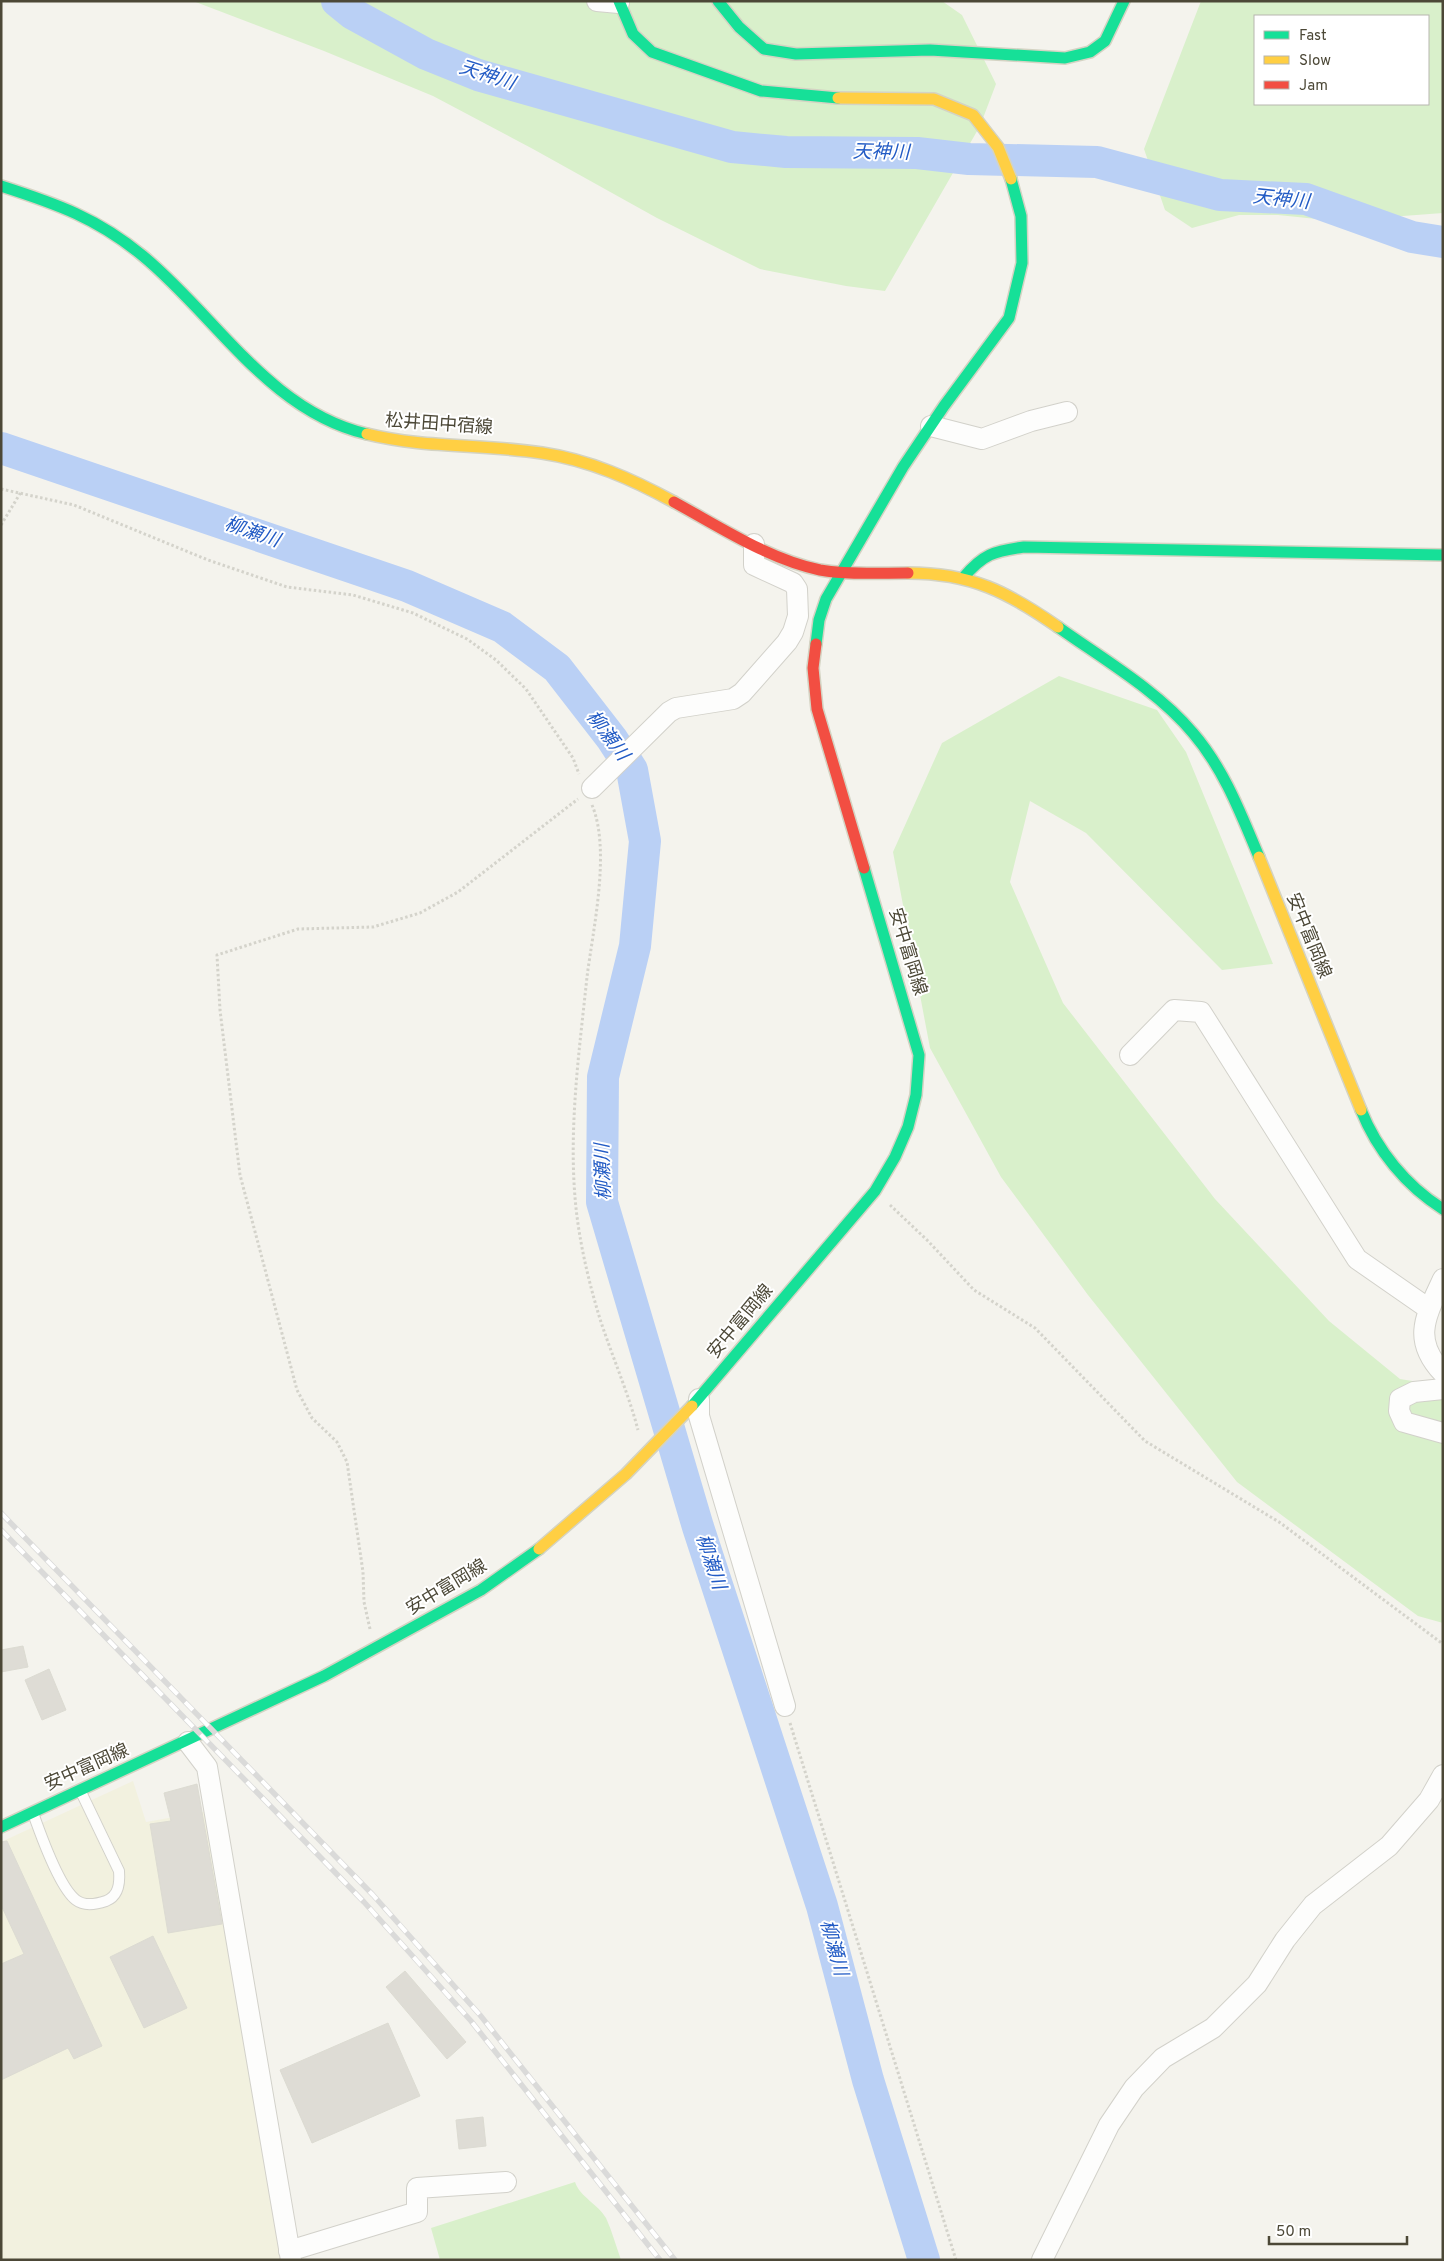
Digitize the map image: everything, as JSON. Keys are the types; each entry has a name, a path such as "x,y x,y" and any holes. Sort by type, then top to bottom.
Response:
{"main road":[{"path":"718,1 739,27 764,49 796,54 930,50 1065,58 1085,56 1102,47 1124,1"},
{"path":"619,2 634,34 652,52 761,91 797,96 934,99 973,115 998,147 1014,186 1021,216 1022,263 1009,318 931,426 885,497 843,571"},
{"name":"松井田中宿線","path":"1,186 64,206 119,236 155,265 278,390 306,410 330,422 354,432 408,444 506,447 575,459 627,479 754,544 807,566 843,571"},
{"path":"963,578 980,557 988,553 1024,547 1443,555"},
{"name":"安中富岡線","path":"1,1827 188,1742 375,1652 474,1594 530,1557 646,1457 697,1401 875,1191 897,1154 910,1126 918,1091 919,1055 817,709 813,668 819,620 826,599 843,571 928,573 963,578 990,588 1034,611 1164,703 1192,731 1216,763 1238,806 1368,1127 1391,1162 1408,1181 1443,1209"}],"street":[{"path":"597,1 619,2"},
{"path":"931,426 982,439 1032,421 1067,412"},
{"path":"589,790 676,708 733,699 742,693 787,642 798,616 797,589 792,583 754,565 754,544"},
{"path":"1130,1055 1174,1010 1201,1012 1357,1259 1429,1309"},
{"path":"1443,1279 1429,1309 1422,1334 1430,1359 1443,1373"},
{"path":"1443,1389 1414,1392 1400,1399 1399,1411 1404,1422 1443,1433"},
{"path":"697,1401 699,1416 785,1706"},
{"path":"188,1742 207,1767 290,2255 417,2212 417,2188 506,2182"},
{"path":"1042,2260 1109,2125 1134,2088 1163,2058 1213,2028 1257,1984 1285,1940 1313,1906 1389,1846 1429,1800 1443,1775"}],"lane":[{"path":"32,1812 70,1895 84,1904 94,1904 108,1900 115,1893 120,1883 119,1871 80,1790"}],"path":[{"path":"1,489 74,505 208,560 287,587 353,595 413,613 467,639 496,660 526,689 573,758 589,790 599,832 599,874 581,1034 574,1140 576,1208 588,1274 600,1319 632,1408 646,1457"},
{"path":"1,525 21,492"},
{"path":"375,1652 364,1602 363,1572 347,1462 337,1442 312,1418 297,1390 240,1175 220,1010 217,954 298,929 373,927 420,913 458,892 589,790"},
{"path":"875,1191 928,1241 974,1290 1035,1328 1146,1441 1279,1522 1443,1644"},
{"path":"785,1706 956,2260"}],"shaded area":[{"path":"133,1781 146,1822 208,1811 284,2260 1,2260 1,1842"}],"green space":[{"path":"193,1 942,1 962,15 996,84 980,126 885,291 846,286 760,269 657,218 433,96 324,51"},
{"path":"1201,1 1443,1 1443,213 1336,221 1278,215 1239,215 1192,228 1165,210 1144,149"},
{"path":"1059,676 1157,710 1186,752 1273,964 1222,970 1086,833 1030,801 1010,882 1063,1003 1215,1199 1329,1321 1400,1379 1443,1386 1443,1623 1418,1616 1237,1482 1088,1295 1001,1177 930,1048 893,852 942,743"},
{"path":"575,2182 581,2192 606,2218 621,2260 440,2260 431,2228"}],"building":[{"path":"23,1646 28,1667 1,1672 1,1650"},
{"path":"49,1669 66,1710 42,1720 25,1680"},
{"path":"197,1784 222,1924 168,1933 150,1824 171,1821 164,1793"},
{"path":"7,1841 102,2046 74,2059 68,2048 1,2080 1,1964 24,1954 1,1905 1,1842"},
{"path":"153,1936 187,2008 144,2028 110,1957"},
{"path":"405,1971 466,2042 447,2059 386,1987"},
{"path":"388,2023 420,2096 312,2143 280,2070"},
{"path":"483,2117 486,2146 459,2149 456,2120"}],"waterway":[{"name":"天神川","path":"337,1 353,14 426,54 478,75 732,147 786,152 917,153 969,159 1097,162 1220,195 1306,199 1412,237 1443,242"},
{"name":"柳瀬川","path":"1,448 407,586 502,627 557,668 612,739 632,770 645,841 635,946 603,1077 602,1202 698,1527 822,1906 868,2080 924,2260"}],"railway":[{"path":"1,1513 373,1895 480,2015 675,2260"},
{"path":"1,1530 364,1902 471,2021 660,2260"}],"traffic: fast":[{"path":"619,1 633,34 652,52 761,91 838,98"},
{"path":"718,1 739,27 764,49 796,54 930,50 1065,58 1090,52 1105,41 1124,1"},
{"path":"816,644 819,620 826,599 903,467 944,406 1009,318 1022,263 1021,216 1011,179"},
{"path":"1,186 76,213 126,243 170,280 246,359 272,383 301,405 332,422 367,434"},
{"path":"963,578 977,564 990,555 1024,547 1443,555"},
{"path":"1058,627 1147,689 1193,733 1223,777 1259,857"},
{"path":"692,1406 875,1191 895,1157 908,1127 916,1095 919,1055 864,868"},
{"path":"1361,1110 1375,1139 1394,1166 1417,1189 1443,1209"},
{"path":"1,1827 324,1676 481,1590 539,1549"}],"traffic: slow":[{"path":"838,98 934,99 973,115 998,147 1011,179"},
{"path":"367,434 410,442 520,450 559,456 577,460 610,472 674,502"},
{"path":"908,573 951,577 988,587 1022,604 1058,627"},
{"path":"1259,857 1361,1110"},
{"path":"539,1549 626,1474 692,1406"}],"traffic: jam":[{"path":"674,502 763,550 801,565 842,573 908,573"},
{"path":"816,644 813,668 817,709 864,868"}]}
